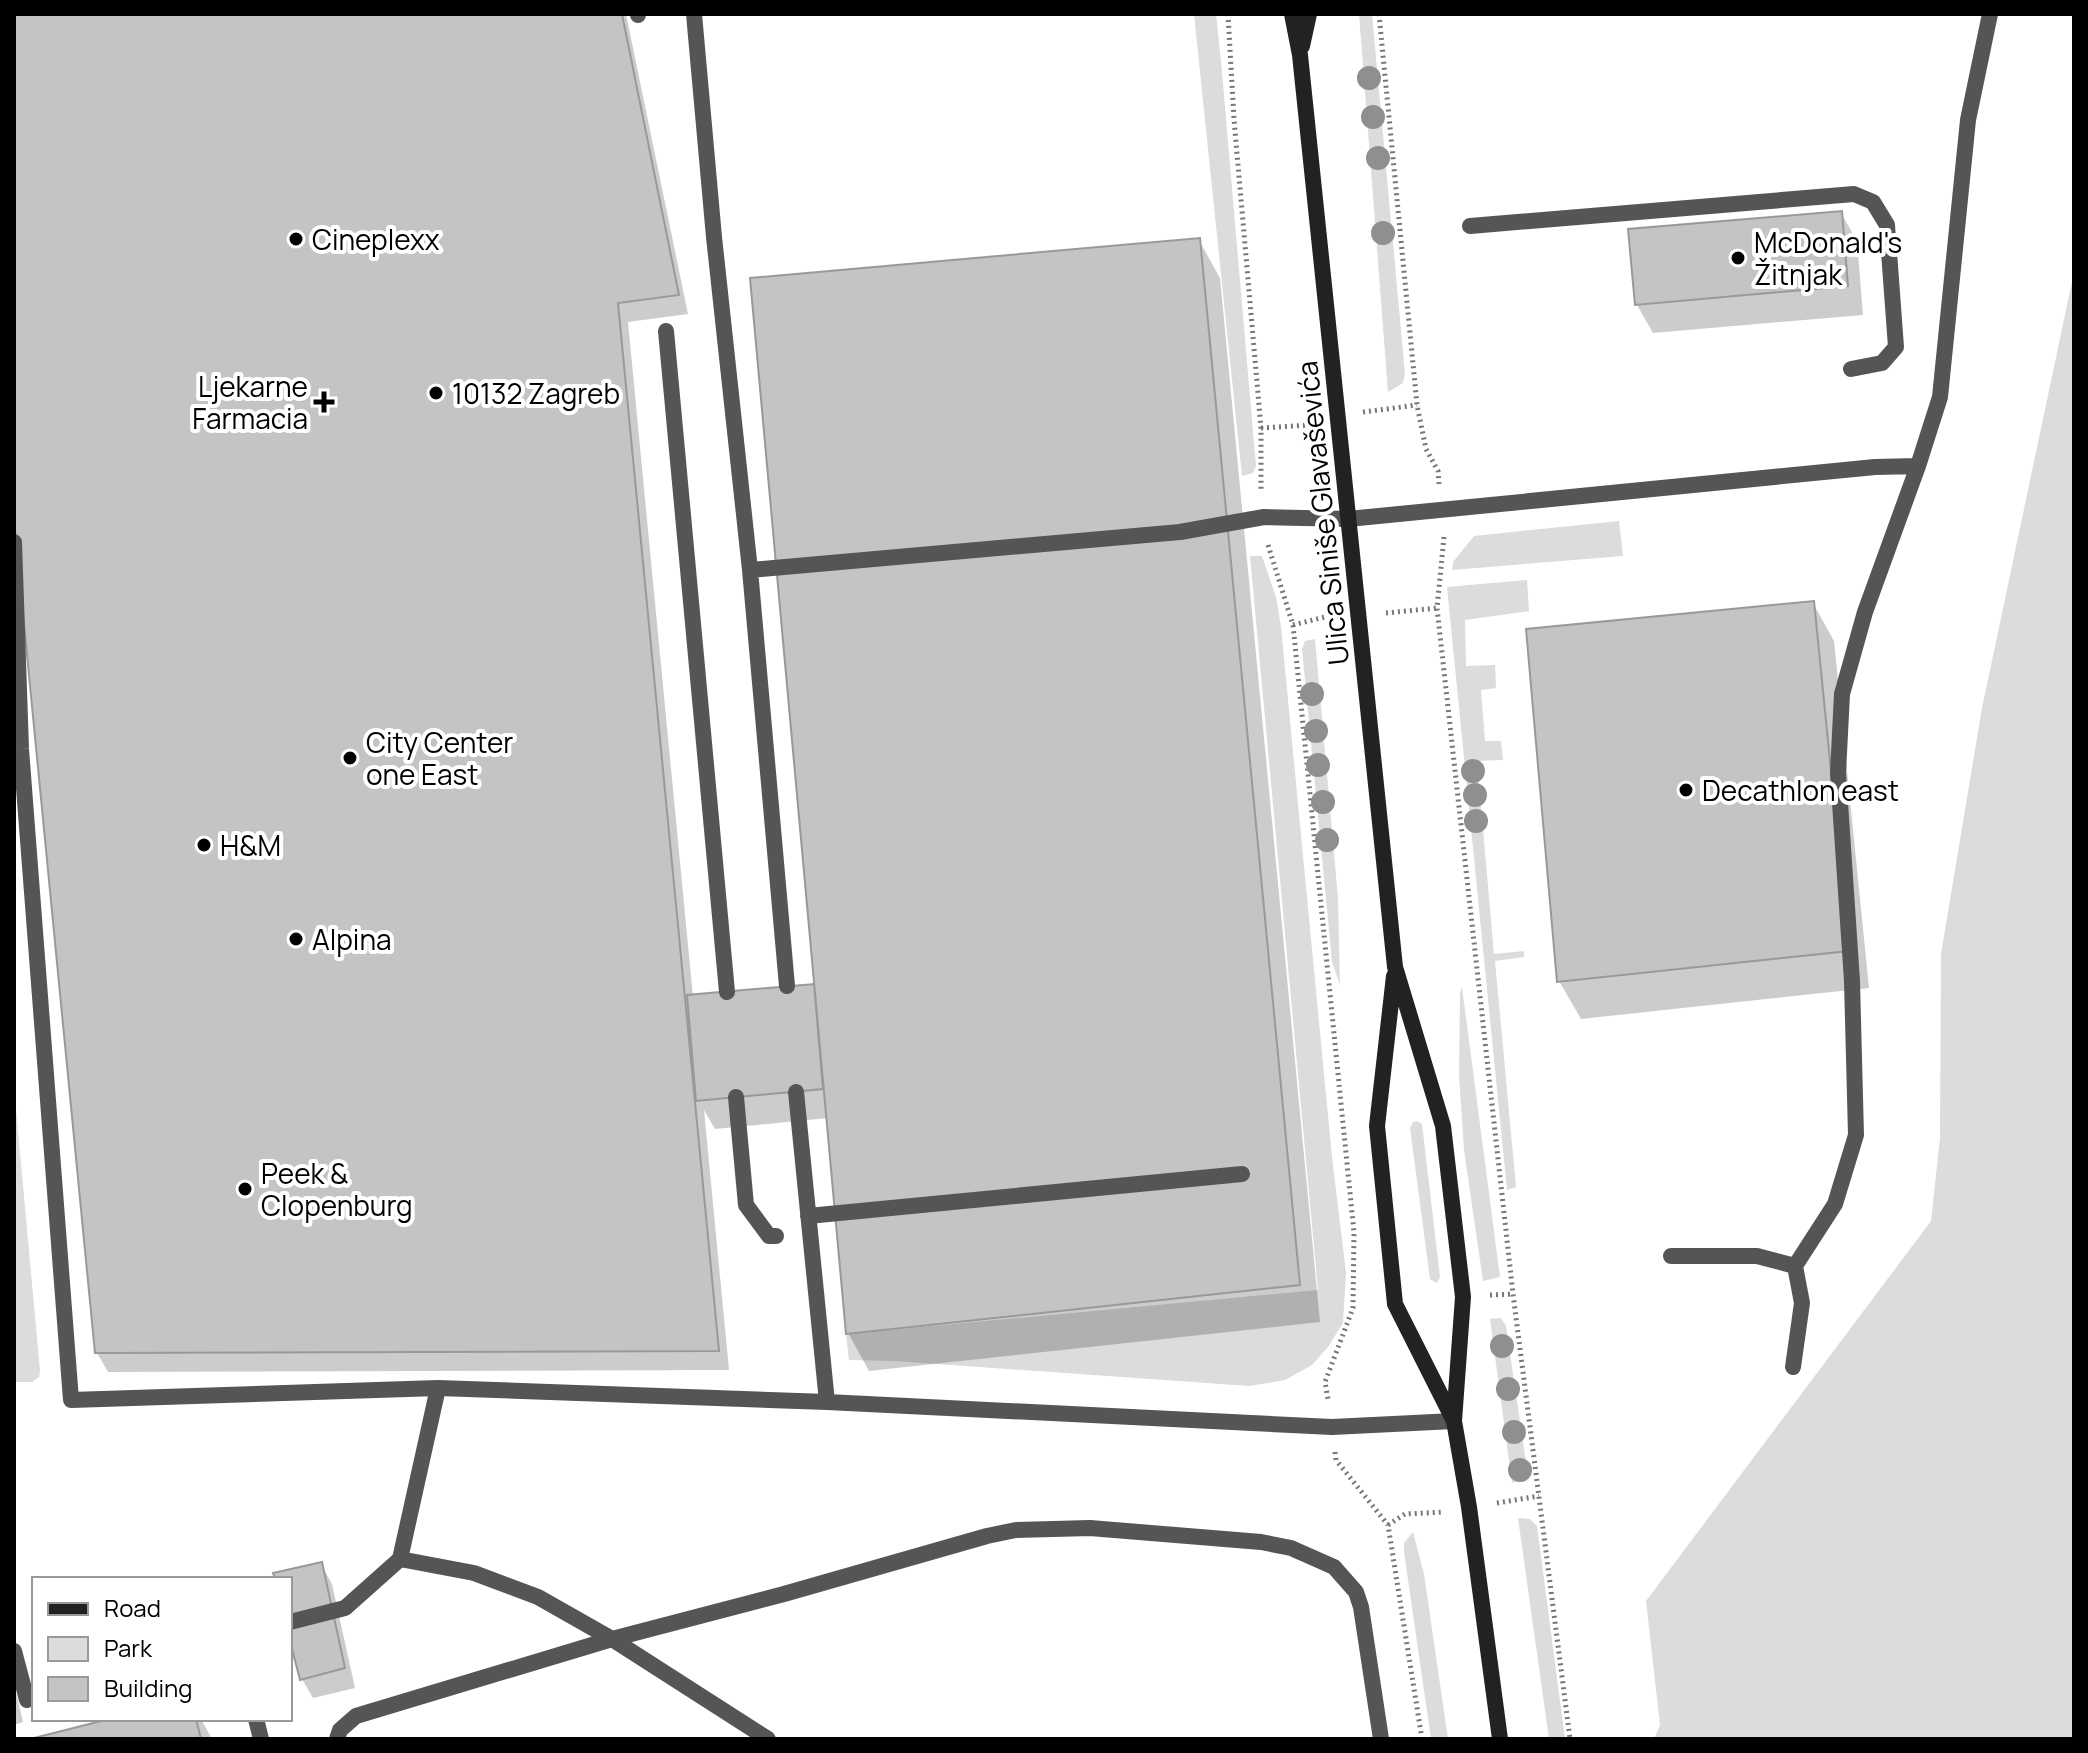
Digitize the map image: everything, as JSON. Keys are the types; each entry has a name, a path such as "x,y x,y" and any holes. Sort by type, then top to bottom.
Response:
{"street":[{"name":"Ulica Siniše Glavaševića","path":"1292,14 1300,55 1395,967 1443,1126 1463,1297 1454,1421 1469,1507 1500,1739"},
{"name":"Ulica Siniše Glavaševića","path":"1300,55 1309,14"},
{"name":"Ulica Siniše Glavaševića","path":"1395,967 1377,1126 1395,1304 1454,1421"}],"lane":[{"path":"694,14 714,237 750,570 787,986"},
{"path":"1793,1367 1802,1303 1795,1266 1835,1204 1856,1135 1852,981 1838,773 1842,694 1865,612 1940,397 1968,120 1990,14"},
{"path":"1470,226 1854,194 1873,202 1887,225 1896,347 1882,363 1851,369"},
{"path":"666,331 727,992"},
{"path":"750,570 1180,532 1264,517 1348,519 1875,467 1918,466"},
{"path":"14,542 21,749 71,1400 438,1388 827,1402 1332,1427 1454,1421"},
{"path":"796,1092 827,1402"},
{"path":"736,1097 746,1205 769,1236 776,1236"},
{"path":"808,1216 1242,1174"},
{"path":"1671,1256 1757,1256 1795,1266"},
{"path":"292,1621 345,1608 400,1559 438,1388"},
{"path":"337,1739 340,1730 356,1716 612,1639 987,1536 1016,1530 1090,1528 1261,1542 1291,1548 1334,1567 1356,1592 1369,1646 1381,1739"},
{"path":"400,1559 474,1573 538,1597 612,1639 768,1739"},
{"path":"14,1651 25,1700"}],"path":[{"path":"1228,14 1261,428 1260,483"},
{"path":"1379,14 1417,405 1426,449 1438,471"},
{"path":"1395,407 1417,405"},
{"path":"1444,541 1437,608 1513,1294 1570,1739"},
{"path":"1268,547 1293,625 1354,1233 1353,1308 1325,1382"},
{"path":"1336,1460 1388,1525 1422,1739"},
{"path":"1388,1525 1405,1514"}],"green space":[{"path":"1194,14 1216,14 1221,61 1256,466 1253,473 1242,476"},
{"path":"1359,14 1372,14 1405,374 1403,383 1388,392"},
{"path":"2074,272 2074,1739 1654,1739 1660,1725 1646,1601 1931,1221 1940,1138 1941,954 1982,708"},
{"path":"1619,521 1623,556 1452,570 1453,562 1474,536"},
{"path":"1250,556 1262,556 1276,597 1281,627 1346,1273 1343,1323 1312,1365 1285,1380 1249,1386 849,1360 846,1334 1318,1290"},
{"path":"1527,580 1529,611 1465,620 1466,666 1495,665 1496,688 1481,690 1485,741 1501,741 1503,760 1477,761 1494,954 1524,951 1524,957 1495,961 1516,1187 1507,1190 1447,587"},
{"path":"1315,639 1338,898 1340,985 1332,962 1302,649 1305,641"},
{"path":"1462,987 1500,1277 1483,1281 1464,1150 1459,1075"},
{"path":"14,1087 40,1371 39,1377 32,1382 14,1382"},
{"path":"1417,1121 1422,1124 1440,1277 1437,1283 1430,1279 1410,1128"},
{"path":"1501,1318 1506,1326 1526,1462 1523,1479 1512,1483 1490,1319"},
{"path":"1518,1518 1530,1519 1537,1526 1565,1739 1549,1739"},
{"path":"1413,1532 1424,1574 1448,1739 1431,1739 1404,1552 1404,1543"}],"building":[{"name":"City Center one East","path":"14,14 622,14 679,295 618,303 719,1351 95,1353 14,521"},
{"name":"McDonald's Žitnjak","path":"1842,211 1848,286 1635,305 1628,229"},
{"path":"1200,238 1300,1285 846,1334 750,278"},
{"name":"Decathlon east","path":"1814,601 1849,951 1557,982 1526,629"},
{"path":"814,984 823,1089 696,1101 687,995"},
{"path":"322,1562 345,1668 300,1680 292,1649 292,1577 274,1577 273,1573"},
{"path":"101,1721 196,1721 201,1739 30,1739"}],"place":[{"name":"Cineplexx","path":"296,239"},
{"name":"McDonald's Žitnjak","path":"1738,258"},
{"name":"10132 Zagreb","path":"436,393"},
{"name":"Ljekarne Farmacia","path":"324,402"},
{"name":"City Center one East","path":"350,758"},
{"name":"Decathlon east","path":"1686,790"},
{"name":"H&M","path":"204,845"},
{"name":"Alpina","path":"296,939"},
{"name":"Peek & Clopenburg","path":"245,1189"}]}
